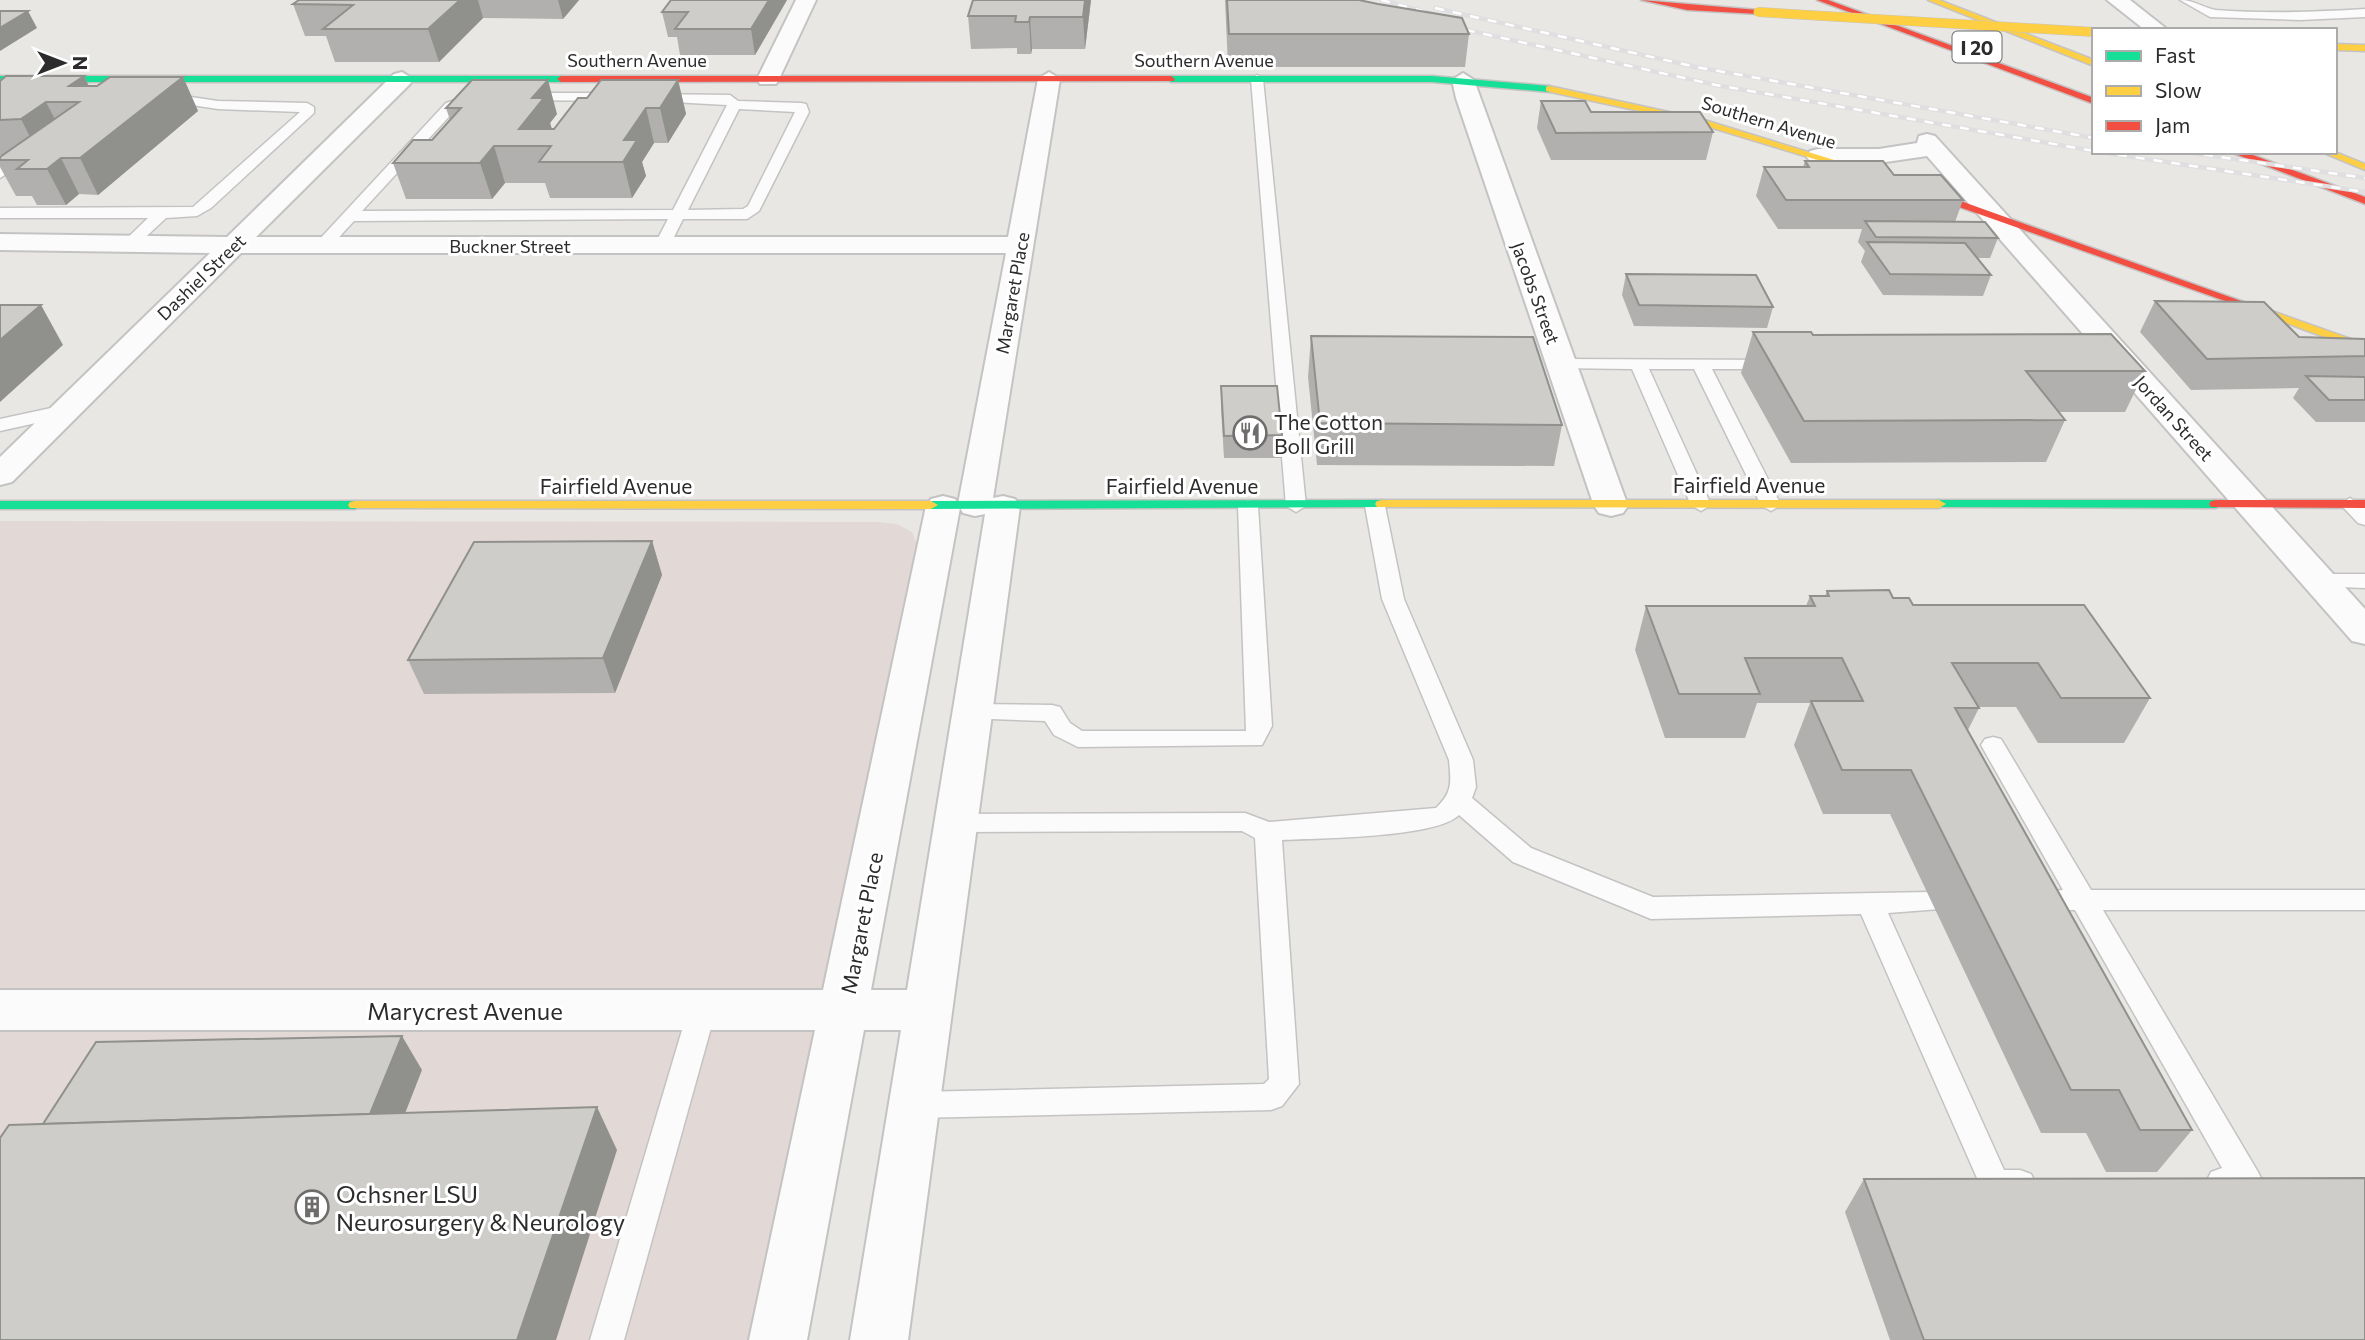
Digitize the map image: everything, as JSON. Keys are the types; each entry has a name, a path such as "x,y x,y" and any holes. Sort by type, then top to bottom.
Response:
{"main road":[{"path":"1645,0 1687,8 2092,32"},
{"path":"1821,0 2092,100"},
{"name":"I 20","path":"1860,0 2092,94"},
{"name":"I 20","path":"1932,0 2092,62"},
{"path":"2014,11 2092,49"},
{"path":"2337,47 2361,50"},
{"name":"Southern Avenue","path":"0,79 1463,80 1556,88 1623,100 1818,156 1992,213 2365,348"},
{"path":"2240,154 2365,201"},
{"path":"2331,154 2365,167"},
{"name":"Fairfield Avenue","path":"0,505 2357,504"}],"street":[{"path":"768,79 806,0"},
{"path":"2117,0 2155,28"},
{"name":"Dashiel Street","path":"0,475 402,79"},
{"name":"Margaret Place","path":"778,1340 844,1010 974,506 1049,79"},
{"name":"Jacobs Street","path":"1463,80 1471,110 1611,506"},
{"name":"Jordan Street","path":"1818,156 1880,156 1930,144 1992,213 2112,364 2252,505 2365,632"},
{"name":"Buckner Street","path":"0,242 234,245 1021,245"},
{"name":"Margaret Place","path":"879,1340 973,712 974,506"},
{"name":"Marycrest Avenue","path":"0,1010 929,1010"}],"lane":[{"path":"2186,0 2210,13 2300,16 2365,13"},
{"path":"1257,79 1296,506"},
{"path":"0,214 162,214 197,211 307,113 307,107 218,105 171,97 145,97"},
{"path":"323,245 450,106 463,99 482,97"},
{"path":"509,97 730,99 734,105"},
{"path":"350,216 747,214 754,208 802,112 801,107 789,105 734,105"},
{"path":"662,246 734,105"},
{"path":"0,165 13,165 0,174"},
{"path":"130,244 162,214"},
{"path":"1561,364 1796,364"},
{"path":"1638,364 1701,505"},
{"path":"1700,364 1771,505"},
{"path":"0,425 65,411"},
{"path":"2357,504 2365,519"},
{"path":"973,712 1052,713 1062,729 1078,739 1254,739 1260,726 1248,506"},
{"path":"956,823 1245,822 1266,832 1409,822 1443,816 1459,801 1464,787 1461,760 1394,599 1375,506"},
{"path":"2320,581 2365,581"},
{"path":"1993,745 2247,1182 2191,1183"},
{"path":"1459,801 1522,855 1651,908 1931,902"},
{"path":"915,1105 1272,1097 1284,1084 1284,1070 1271,847 1266,832"},
{"path":"2012,900 2365,900"},
{"path":"1870,903 1995,1184 2051,1184"},
{"path":"607,1340 702,1010"}],"shaded area":[{"path":"0,521 878,522 897,524 912,532 918,546 748,1340 0,1340"}],"building":[{"path":"299,0 460,0 428,29 323,29 353,5 293,4"},
{"path":"671,0 769,0 751,29 675,29 688,12 662,12"},
{"path":"973,0 1085,0 1083,17 1030,17 1029,22 1015,22 1016,16 968,16"},
{"path":"1227,0 1359,0 1462,18 1469,34 1229,34"},
{"path":"0,11 28,11 0,28"},
{"path":"6,76 84,76 69,86 97,86 110,77 183,77 80,158 61,158 47,169 17,169 28,160 0,160 0,157 79,102 46,102 21,119 0,120 0,81"},
{"path":"472,80 548,80 532,98 544,98 519,129 554,129 578,98 587,98 601,80 678,80 660,108 646,108 624,140 637,140 623,162 539,162 551,146 494,146 480,163 393,163 413,140 432,140 461,108 446,108"},
{"path":"1541,101 1585,101 1591,112 1700,112 1713,132 1556,133"},
{"path":"1805,161 1883,161 1894,175 1941,175 1963,200 1786,200 1764,167 1809,167"},
{"path":"1865,221 1985,222 1998,238 1876,237"},
{"path":"1867,242 1965,243 1991,275 1890,274"},
{"path":"1626,274 1756,275 1773,307 1639,305"},
{"path":"2155,301 2264,302 2299,337 2365,339 2365,356 2207,359"},
{"path":"0,305 41,305 0,340"},
{"path":"1753,332 1811,332 1813,335 2111,334 2145,371 2026,371 2065,420 1804,421"},
{"path":"1311,336 1533,337 1562,425 1320,423"},
{"path":"2306,376 2365,377 2365,400 2329,400"},
{"path":"1221,386 1277,386 1282,435 1224,436"},
{"path":"652,541 603,658 408,660 474,542"},
{"path":"1889,590 1893,598 1909,598 1913,605 2084,605 2150,698 2061,698 2038,663 1952,663 1979,708 1955,708 2192,1130 2140,1130 2119,1090 2071,1090 1911,770 1842,770 1811,701 1863,701 1842,658 1745,658 1760,694 1679,694 1646,606 1815,606 1810,596 1829,596 1827,591"},
{"path":"402,1036 370,1114 43,1124 96,1042"},
{"name":"Ochsner LSU Neurosurgery & Neurology","path":"597,1107 517,1340 0,1340 0,1138 9,1125"},
{"path":"2365,1178 2365,1340 1924,1340 1864,1179"}],"railway":[{"path":"1381,0 1445,17"},
{"path":"1435,8 1696,67 2092,138"},
{"path":"1448,26 1716,85 2092,151"},
{"path":"2113,154 2365,192"},
{"path":"2200,154 2365,178"}],"traffic: fast":[{"path":"0,79 561,79"},
{"path":"1171,79 1432,79 1549,89"},
{"path":"931,505 1382,504"},
{"path":"1939,504 2216,504"},
{"path":"0,505 355,505"}],"traffic: slow":[{"path":"1932,0 2092,62"},
{"path":"1758,12 2092,32"},
{"path":"2337,47 2365,48"},
{"path":"1549,89 1698,121 1881,176"},
{"path":"2332,154 2365,167"},
{"path":"2266,312 2365,348"},
{"path":"1382,504 1939,504"},
{"path":"355,505 931,505"}],"traffic: jam":[{"path":"1645,0 1687,8 1758,12"},
{"path":"1821,0 2092,100"},
{"path":"561,79 1171,79"},
{"path":"2240,154 2365,201"},
{"path":"1881,176 2266,312"},
{"path":"2216,504 2365,504"}],"place":[{"name":"The Cotton Boll Grill","path":"1250,433"},
{"name":"Ochsner LSU Neurosurgery & Neurology","path":"312,1207"}]}
